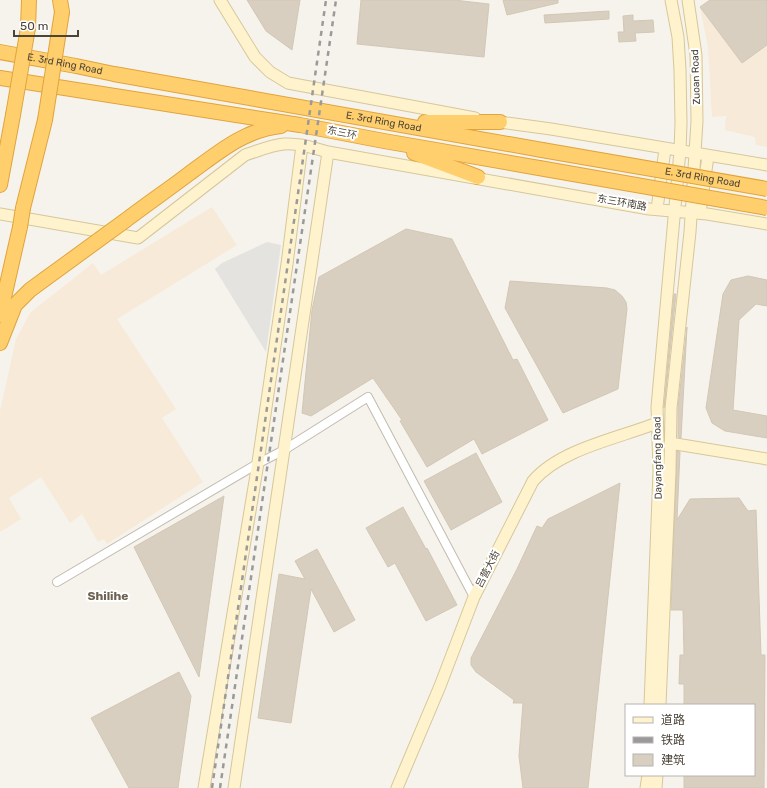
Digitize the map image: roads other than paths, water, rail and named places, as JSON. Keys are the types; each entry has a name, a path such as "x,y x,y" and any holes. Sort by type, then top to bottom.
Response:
{"highway":[{"path":"0,185 28,28 29,0"},
{"path":"0,315 23,208 45,120 61,6"},
{"name":"E. 3rd Ring Road","path":"0,52 114,74 767,189"},
{"path":"0,78 300,125"},
{"path":"386,122 500,122"},
{"path":"0,343 15,305 30,290 228,145 248,134 268,128 300,125"},
{"name":"东三环","path":"300,125 384,141"},
{"path":"384,141 478,178"},
{"name":"E. 3rd Ring Road","path":"384,141 767,208"}],"street":[{"path":"220,0 255,57 270,72 288,83 500,122 767,165"},
{"name":"Zuoan Road","path":"671,0 678,38 681,123 680,151 674,211"},
{"name":"Zuoan Road","path":"688,0 696,55 697,121 695,154 695,213"},
{"name":"东三环南路","path":"0,214 138,238 245,155 285,144 302,145 328,152 657,209 767,224"},
{"path":"204,788 258,464 287,264 302,145"},
{"path":"657,209 665,149"},
{"path":"234,788 328,152"},
{"path":"695,213 708,156"},
{"name":"Dayangfang Road","path":"650,704 659,471 657,407 674,211"},
{"name":"Dayangfang Road","path":"660,704 671,408 695,213"},
{"path":"57,582 284,450 368,397 474,597"},
{"name":"吕营大街","path":"397,788 440,686 474,597 533,481 552,464 579,450 658,423"},
{"path":"670,443 767,459"},
{"path":"646,788 648,776"},
{"path":"656,788 657,776"}],"railway":[{"path":"212,788 326,0"},
{"path":"220,788 336,0"}],"district":[{"name":"Shilihe","path":"108,596"}]}
